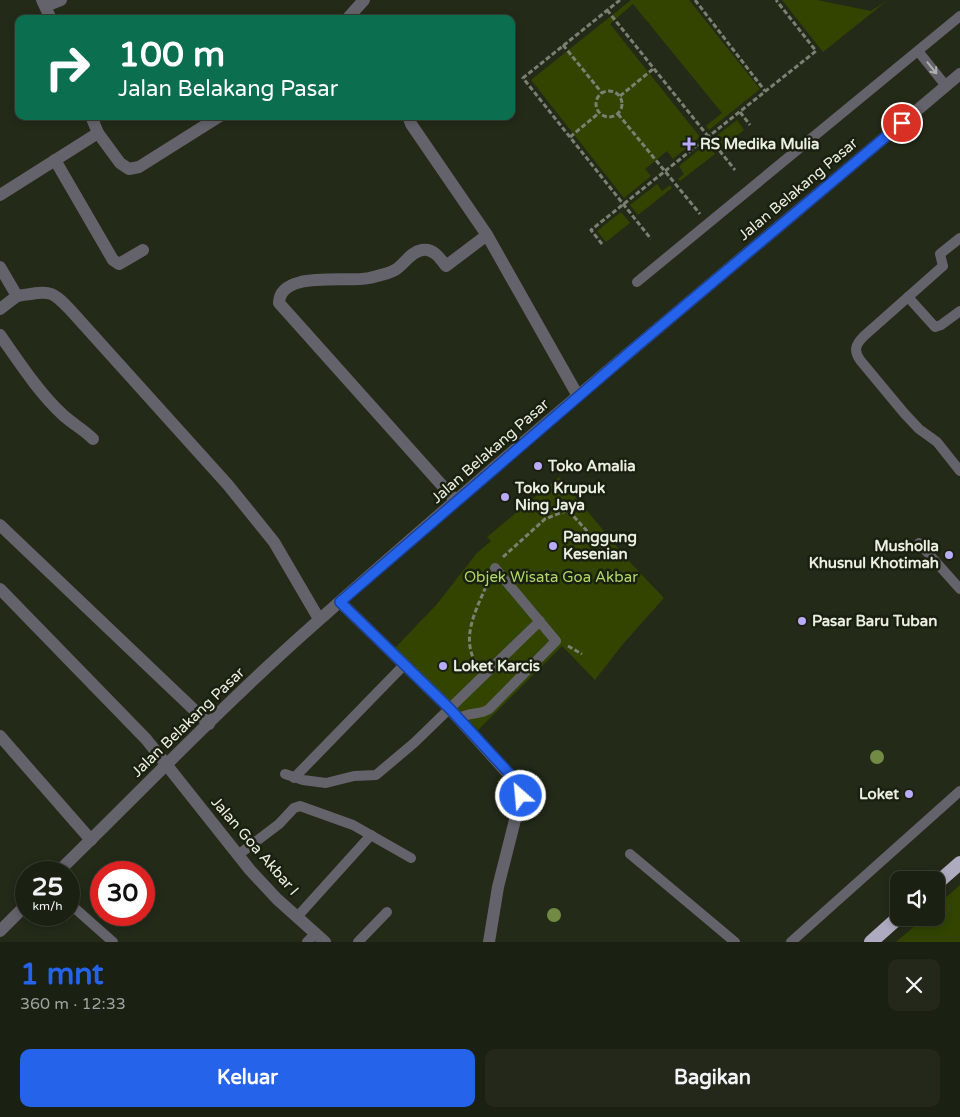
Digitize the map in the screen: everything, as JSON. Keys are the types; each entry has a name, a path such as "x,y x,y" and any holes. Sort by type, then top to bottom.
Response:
{"highway":[{"path":"945,876 960,863"},
{"path":"871,942 890,925"}],"street":[{"path":"49,15 44,3 61,0"},
{"path":"353,15 364,0"},
{"name":"Jalan Belakang Pasar","path":"69,861 319,619 578,396 960,74"},
{"path":"93,120 98,133 120,163 129,169 139,167 214,120"},
{"path":"410,120 487,236 578,396"},
{"path":"0,195 98,133"},
{"path":"55,160 113,260 119,264 143,250"},
{"path":"456,501 278,303 283,289 304,281 369,278 396,270 406,258 420,250 428,249 438,256 446,266 487,236"},
{"path":"0,267 17,296"},
{"path":"0,309 17,296 50,292 62,301 234,492 274,542 319,619"},
{"path":"0,335 23,368 63,415 93,440"},
{"path":"0,525 209,724"},
{"name":"Jalan Goa Akbar I","path":"0,589 146,739 238,855 316,939"},
{"path":"340,602 450,709 521,788 518,812 498,887 489,942"},
{"path":"0,736 91,840"},
{"path":"0,932 15,916"}],"lane":[{"path":"637,282 960,16"},
{"path":"918,51 946,86"},
{"path":"960,238 940,254 943,266 864,336 856,346 857,356 879,383 915,425 937,442 960,471"},
{"path":"908,297 935,327 958,317"},
{"path":"919,543 960,589"},
{"path":"459,719 467,714 482,713 489,709 554,646 555,640 495,568"},
{"path":"404,665 290,776 326,783 354,776 376,776 450,709 540,621"},
{"path":"791,942 960,791"},
{"path":"238,855 279,824 294,808 300,806 342,820 411,858"},
{"path":"297,918 371,835"},
{"path":"630,854 734,942"},
{"path":"358,942 387,912"},
{"path":"80,914 113,942"}],"path":[{"path":"620,0 523,78 651,239"},
{"path":"695,0 765,91"},
{"path":"602,244 591,230 816,51 776,0"},
{"path":"607,10 734,170"},
{"path":"563,45 602,93"},
{"path":"620,96 654,69"},
{"path":"610,90 620,96 623,103 618,114 607,117 599,113 596,102 602,93 610,90"},
{"path":"740,112 750,125"},
{"path":"570,137 599,113"},
{"path":"618,114 708,224"},
{"path":"485,675 470,651 468,643 474,616 495,568 531,530 545,519 564,510 571,512 614,561"}],"green space":[{"path":"631,0 689,0 760,89 709,130 706,126 722,113 633,4 610,24 700,137 673,159 667,151 645,169 651,176 624,198 531,80"},
{"path":"782,0 817,0 871,11 888,0 823,52"},
{"path":"737,120 744,130 723,147 715,137"},
{"path":"706,144 715,154 680,181 678,179 684,174 679,166"},
{"path":"657,184 662,191 670,185 672,188 638,215 630,205"},
{"path":"621,212 630,223 606,242 597,231"},
{"name":"Objek Wisata Goa Akbar","path":"559,477 628,560 664,598 623,644 595,680 562,646 478,730 395,648 437,604 476,554 491,541 487,537"},
{"path":"960,885 960,942 896,942 915,926 945,926 945,898"}],"place":[{"name":"RS Medika Mulia","path":"689,144"},
{"name":"Toko Amalia","path":"538,466"},
{"name":"Toko Krupuk Ning Jaya","path":"505,497"},
{"name":"Panggung Kesenian","path":"553,546"},
{"name":"Musholla Khusnul Khotimah","path":"949,555"},
{"name":"Pasar Baru Tuban","path":"802,621"},
{"name":"Loket Karcis","path":"443,666"},
{"name":"Loket","path":"909,794"}],"route":[{"path":"521,796 522,792 519,784 450,709 340,602 637,346 902,123"}]}
